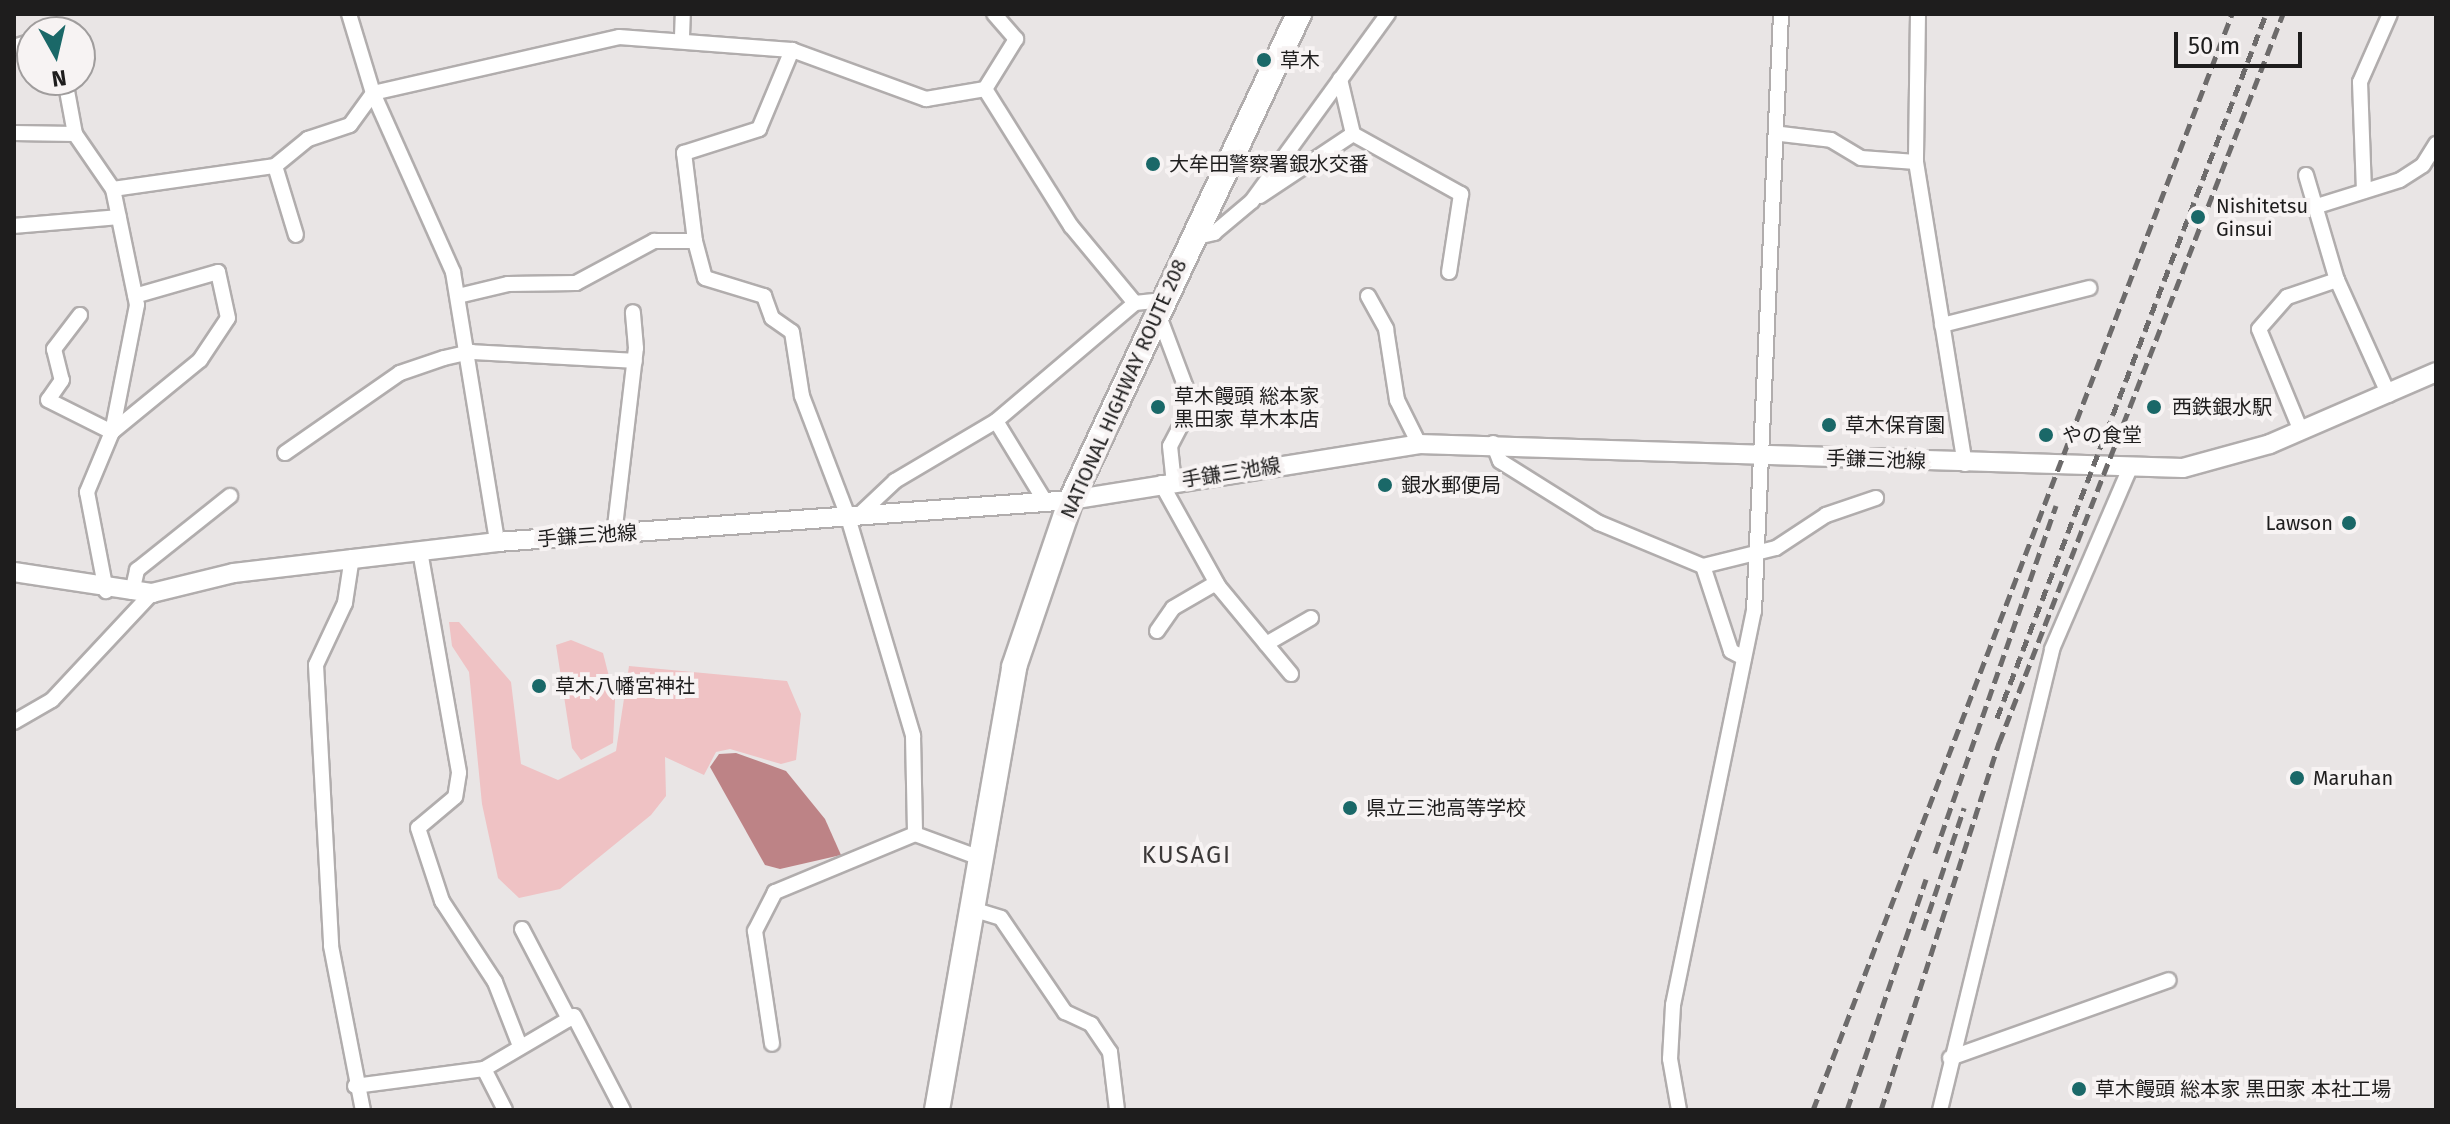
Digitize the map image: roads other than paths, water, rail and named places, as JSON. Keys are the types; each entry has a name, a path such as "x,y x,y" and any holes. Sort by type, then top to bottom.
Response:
{"highway":[{"name":"NATIONAL HIGHWAY ROUTE 208","path":"937,1110 1014,667 1071,500 1299,14"}],"main road":[{"name":"手鎌三池線","path":"14,572 106,591 152,593 352,557 497,542 614,535 1043,498 1071,500 1167,482 1419,444 1493,443 1965,464 2130,468 2222,462 2389,395 2436,372"}],"street":[{"path":"349,14 373,93 458,296 471,352 497,542"},
{"path":"682,37 683,14"},
{"path":"113,189 275,166 308,139 350,125 373,93 619,37 682,37 792,50 926,99 985,89 1016,39 994,14"},
{"path":"1252,201 1388,14"},
{"path":"1679,1110 1670,1059 1673,1005 1744,658 1759,549 1781,134 1781,14"},
{"path":"1918,14 1916,162 1965,464"},
{"path":"2364,191 2360,82 2390,14"},
{"path":"792,50 759,129 684,153 695,241 705,278 764,296 772,318 792,332 802,396 854,514 913,736 915,834"},
{"path":"1340,79 1353,134 1461,194 1449,272"},
{"path":"985,89 1071,226 1135,303 1162,308 1192,404 1170,446 1167,482 1216,583 1291,674"},
{"path":"68,96 75,134 113,189 135,296 137,329 112,432 87,492 106,591"},
{"path":"14,133 75,134"},
{"path":"1192,238 1214,233 1252,201 1353,134"},
{"path":"1781,134 1831,140 1861,158 1916,162"},
{"path":"2314,207 2364,191 2423,165 2436,144"},
{"path":"275,166 296,235"},
{"path":"2306,175 2337,280 2389,395"},
{"path":"14,226 119,217"},
{"path":"458,296 508,284 576,283 654,241 695,241"},
{"path":"112,432 200,360 228,318 218,272 135,296"},
{"path":"2301,431 2259,329 2287,297 2337,280"},
{"path":"1942,325 2089,288"},
{"path":"1368,296 1386,329 1397,400 1419,444"},
{"path":"854,514 895,481 996,421 1135,303"},
{"path":"614,535 635,361 633,312"},
{"path":"80,315 54,349 62,380 48,400 112,432"},
{"path":"285,453 400,373 471,352 635,361"},
{"path":"996,421 1043,498"},
{"path":"1493,443 1500,461 1599,523 1703,566 1759,549 1776,548 1826,515 1876,498"},
{"path":"1940,1110 1950,1058 2052,649 2130,468"},
{"path":"132,592 137,570 230,496"},
{"path":"420,551 459,773 455,797 418,828 442,901 495,982 520,1046"},
{"path":"352,557 345,603 316,665 331,946 355,1086 363,1110"},
{"path":"1703,566 1731,651 1744,658"},
{"path":"1157,631 1173,608 1216,583"},
{"path":"14,722 52,700 152,593"},
{"path":"1266,644 1311,618"},
{"path":"772,1044 755,931 775,892 915,834 980,858"},
{"path":"972,909 1001,918 1065,1012 1091,1024 1110,1052 1117,1110"},
{"path":"522,929 569,1019"},
{"path":"1950,1058 2169,980"},
{"path":"355,1086 484,1069 574,1016 623,1110"},
{"path":"484,1069 505,1110"}],"railway":[{"path":"1813,1110 2232,14"},
{"path":"1997,718 2266,14"},
{"path":"1881,1110 1999,743 2283,14"},
{"path":"1935,853 2056,505"},
{"path":"1923,930 1964,808"},
{"path":"1847,1110 1926,879"}],"place":[{"name":"草木","path":"1264,60"},
{"name":"大牟田警察署銀水交番","path":"1153,164"},
{"name":"Nishitetsu Ginsui","path":"2198,217"},
{"name":"草木饅頭 総本家 黒田家 草木本店","path":"1158,407"},
{"name":"西鉄銀水駅","path":"2154,407"},
{"name":"草木保育園","path":"1829,425"},
{"name":"やの食堂","path":"2046,435"},
{"name":"銀水郵便局","path":"1385,485"},
{"name":"Lawson","path":"2349,523"},
{"name":"草木八幡宮神社","path":"539,686"},
{"name":"Maruhan","path":"2297,778"},
{"name":"県立三池高等学校","path":"1350,808"},
{"name":"草木饅頭 総本家 黒田家 本社工場","path":"2079,1089"}],"district":[{"name":"KUSAGI","path":"1187,856"}]}
